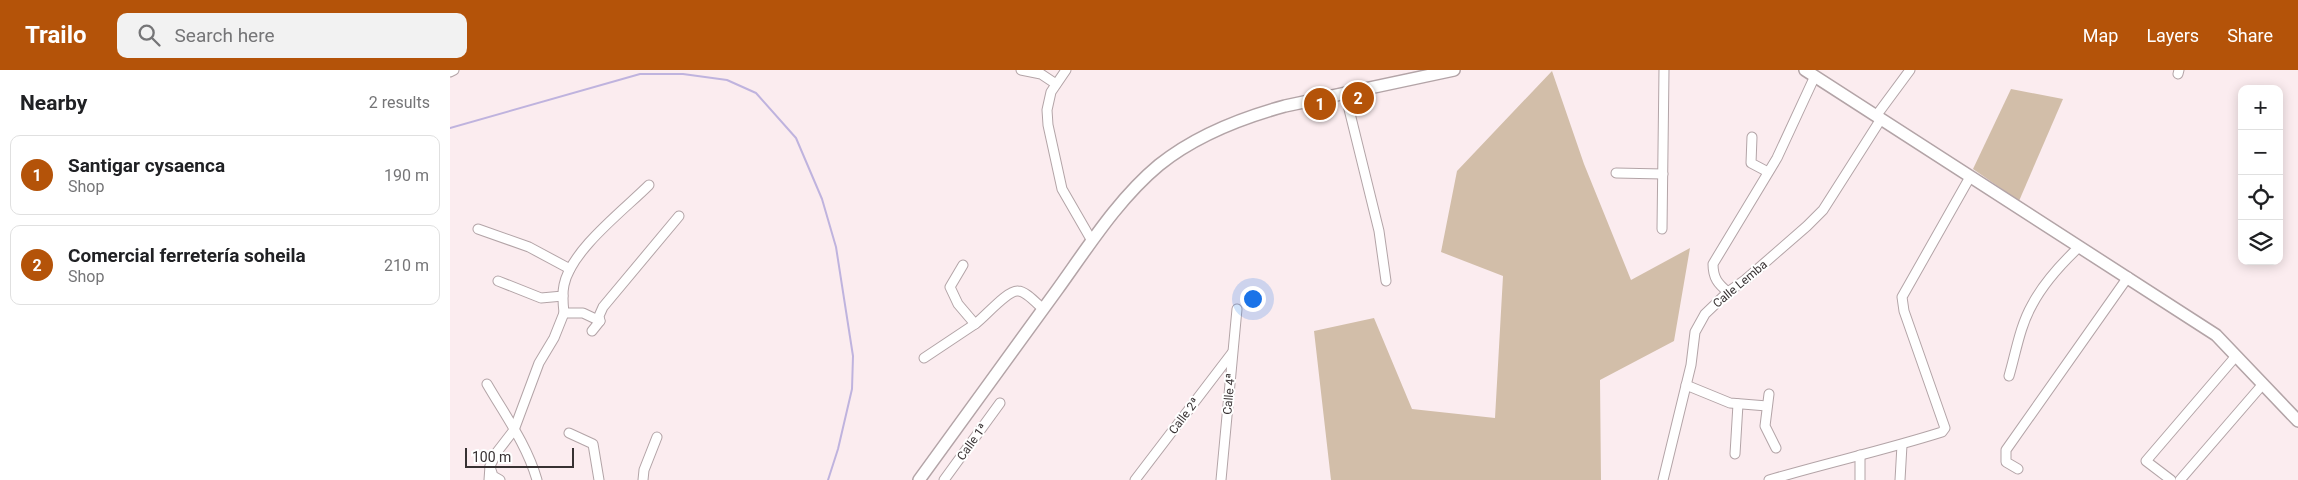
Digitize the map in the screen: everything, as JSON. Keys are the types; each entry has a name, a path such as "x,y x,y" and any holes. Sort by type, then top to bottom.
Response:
{"street":[{"path":"450,72 454,70"},
{"path":"1021,70 1041,74 1056,84"},
{"path":"1066,70 1051,92 1047,110 1057,170 1062,188 1092,241"},
{"path":"919,480 1092,241 1138,184 1160,164 1199,139 1262,112 1454,70"},
{"path":"1662,229 1664,70"},
{"name":"Calle Lemba","path":"1663,480 1686,385 1696,332 1706,314 1728,292 1752,274 1823,210 1910,70"},
{"path":"1728,292 1718,284 1713,273 1713,264 1768,172 1810,73 2216,335 2298,421"},
{"path":"1345,93 1379,231 1386,281"},
{"path":"1752,137 1751,163 1768,172"},
{"path":"1616,174 1663,174"},
{"path":"1769,480 1902,444 1942,432 1945,428 1904,311 1902,297 1970,178"},
{"path":"488,480 490,466 497,452 514,430 539,363 554,338 564,313 564,285 570,269 594,237 649,185"},
{"path":"592,331 600,320 599,316 603,307 679,216"},
{"path":"478,229 529,247 570,269"},
{"path":"2010,376 2022,330 2031,306 2048,280 2079,247"},
{"path":"963,265 950,287 958,304 975,324"},
{"path":"2018,469 2006,462 2004,458 2006,450 2128,277"},
{"path":"498,281 541,298 563,296"},
{"path":"924,358 975,324 1010,293 1023,292 1043,309"},
{"name":"Calle 4ª","path":"1221,480 1237,309"},
{"path":"564,313 583,313 600,320"},
{"name":"Calle 2ª","path":"1135,480 1233,353"},
{"path":"2171,480 2146,461 2236,356"},
{"path":"487,384 525,445 538,480"},
{"path":"2180,480 2263,384"},
{"path":"1686,385 1730,403 1767,406"},
{"path":"1769,394 1765,426 1776,448"},
{"name":"Calle 1ª","path":"944,480 1000,403"},
{"path":"1734,454 1738,404"},
{"path":"569,433 593,444 599,480"},
{"path":"643,480 644,470 657,437"},
{"path":"1900,480 1902,444"},
{"path":"1860,455 1860,480"},
{"path":"490,466 494,476 500,480"}],"shaded area":[{"path":"1552,71 1584,164 1631,280 1690,248 1674,341 1600,380 1601,480 1331,480 1314,331 1374,318 1412,409 1495,418 1503,276 1441,252 1457,171"},
{"path":"2011,89 2063,99 2019,201 1973,169"}],"waterway":[{"path":"450,128 640,74 683,74 727,80 756,93 796,138 822,199 836,247 853,356 852,389 838,449 828,480"}],"place":[{"name":"Comercial ferretería soheila","path":"1358,98"},
{"name":"Santigar cysaenca","path":"1320,104"}]}
